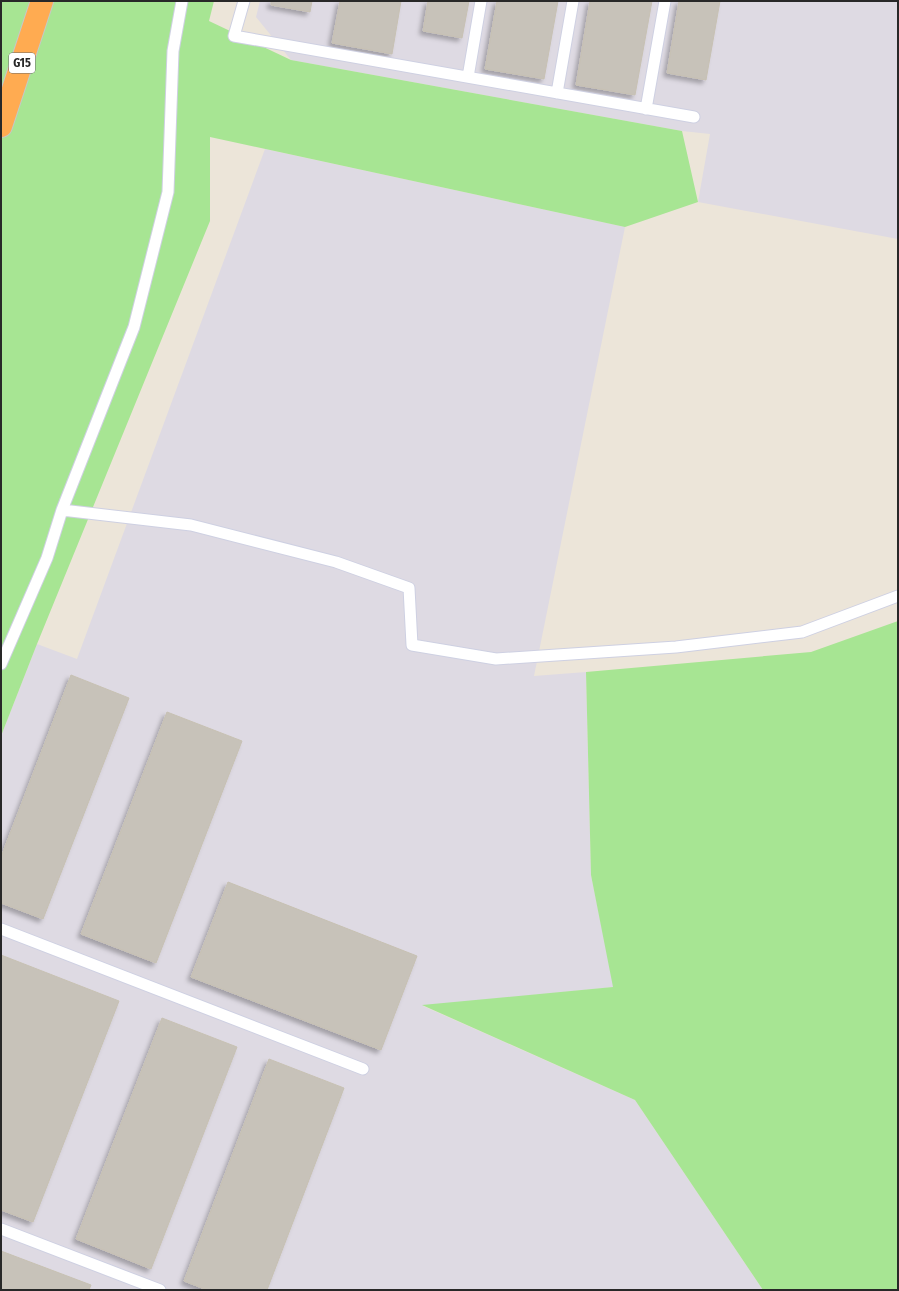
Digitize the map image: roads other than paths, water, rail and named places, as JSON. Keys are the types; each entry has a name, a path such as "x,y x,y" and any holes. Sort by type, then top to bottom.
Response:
{"highway":[{"name":"G15","path":"1,126 42,1"}],"lane":[{"path":"1,664 47,558 62,510 134,327 168,192 173,51 182,1"},
{"path":"244,1 234,36 694,117"},
{"path":"468,77 481,1"},
{"path":"557,93 573,1"},
{"path":"646,109 665,1"},
{"path":"62,510 191,525 336,562 409,588 412,645 496,659 676,646 802,632 898,596"},
{"path":"1,929 363,1069"},
{"path":"1,1229 160,1290"}]}
